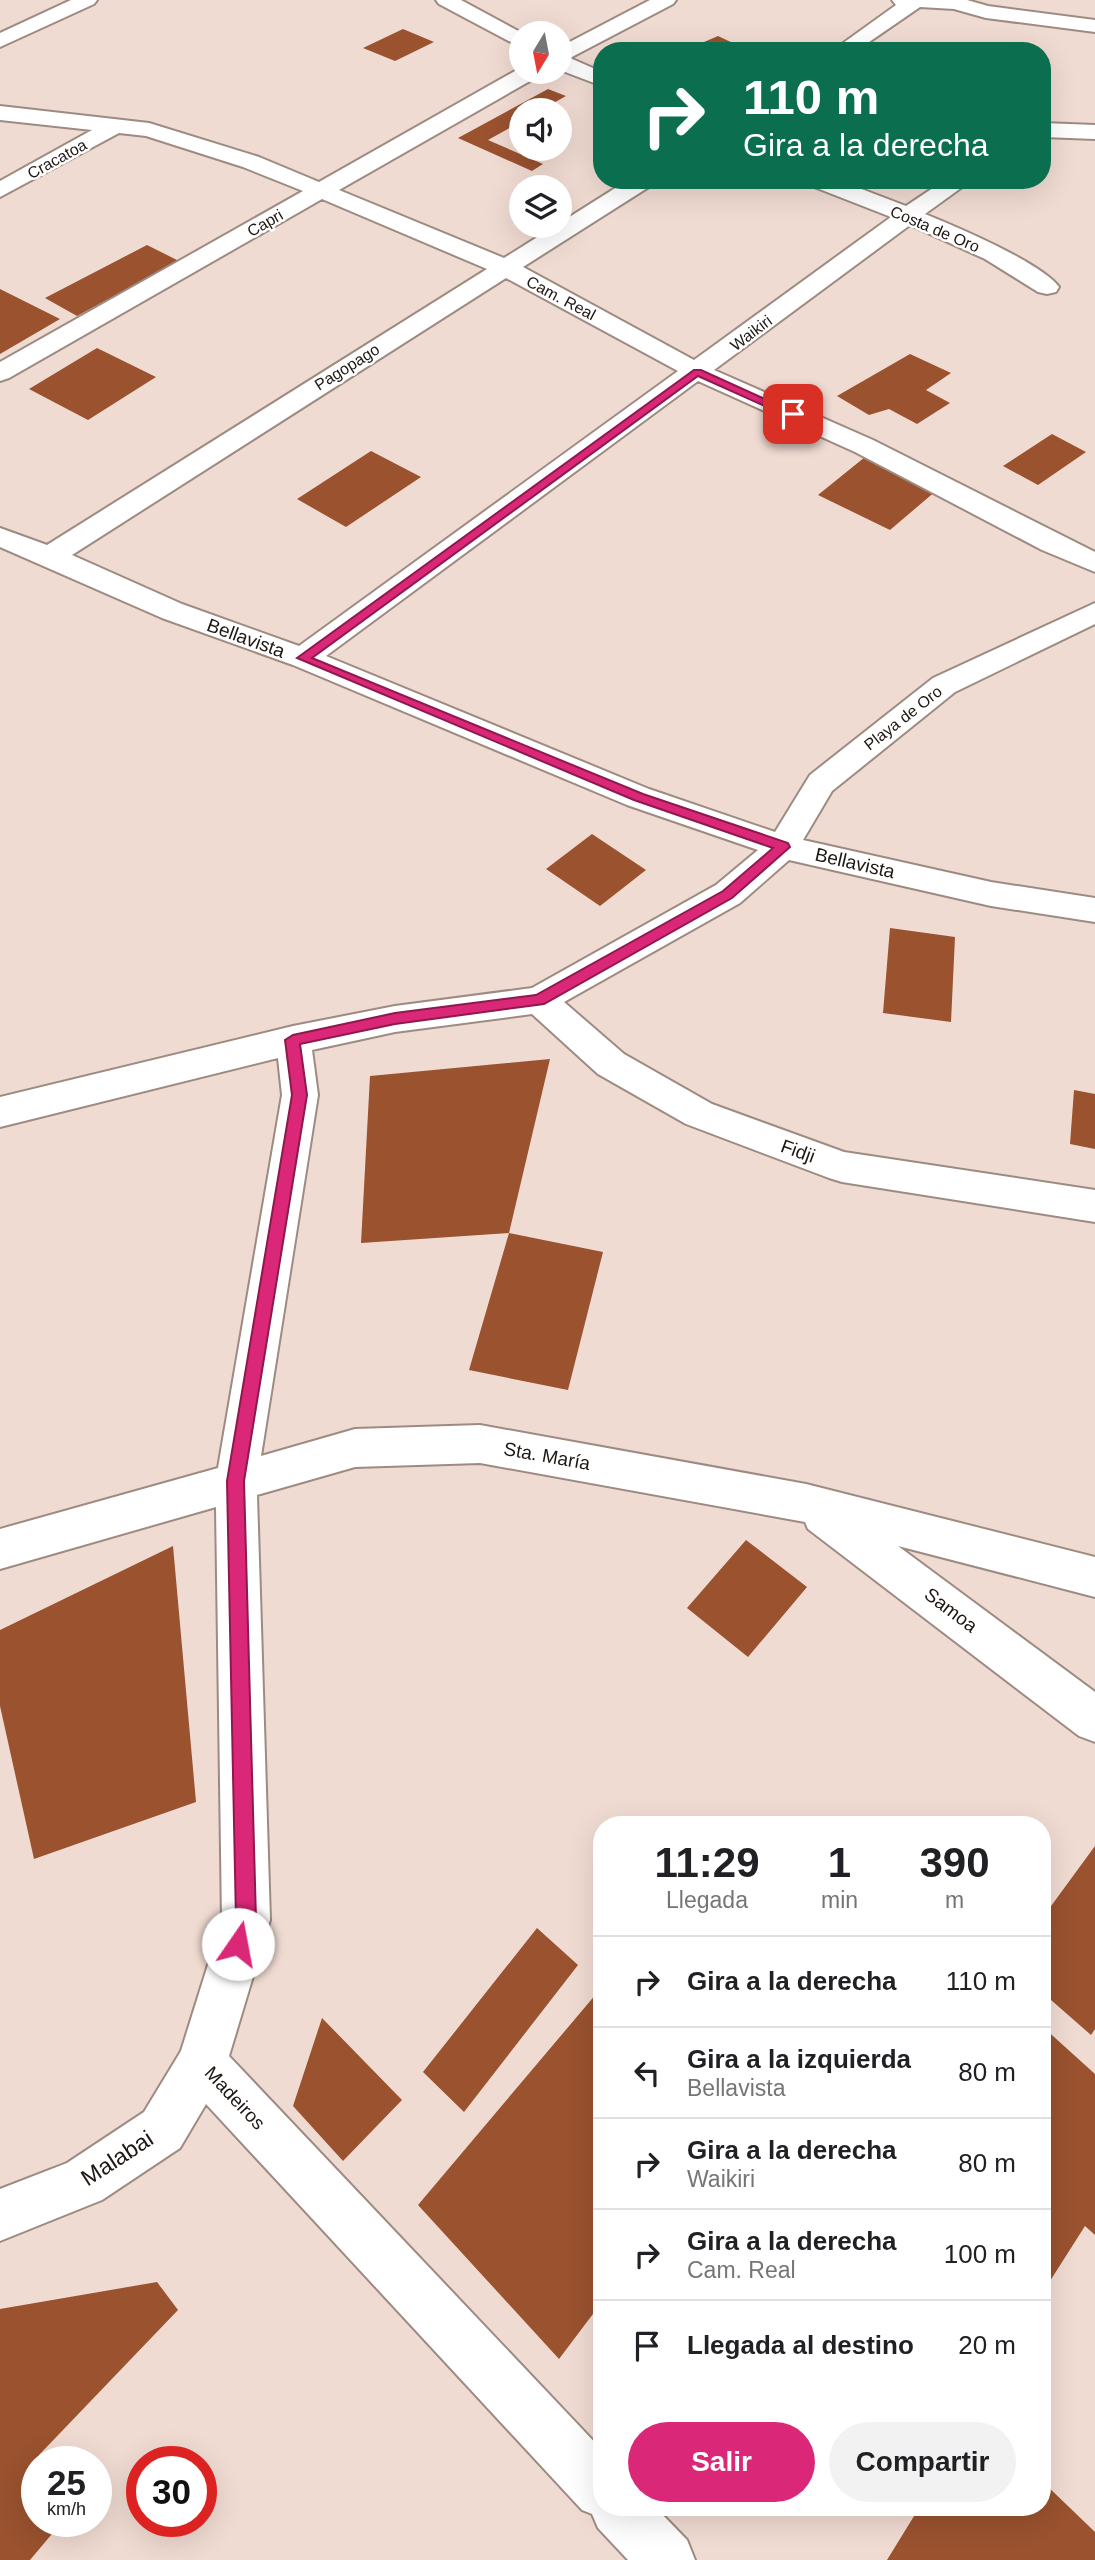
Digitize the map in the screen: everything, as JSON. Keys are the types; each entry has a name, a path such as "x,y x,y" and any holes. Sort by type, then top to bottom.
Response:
{"street":[{"path":"0,41 88,0"},
{"path":"446,0 509,35"},
{"path":"572,49 666,0"},
{"path":"854,42 908,1 955,1 986,12 1095,26"},
{"path":"572,67 593,76"},
{"name":"Capri","path":"0,373 509,83"},
{"name":"Cam. Real","path":"0,113 149,130 251,162 322,191 504,267 698,372 864,446 1052,544 1095,563"},
{"name":"Cracatoa","path":"0,190 114,127"},
{"path":"1051,130 1095,132"},
{"name":"Pagopago","path":"50,556 630,189"},
{"name":"Costa de Oro","path":"840,189 907,216 1020,268 1047,287"},
{"name":"Waikiri","path":"303,658 948,189"},
{"name":"Bellavista","path":"0,537 50,556 172,611 303,658 639,797 783,847 991,894 1095,910"},
{"name":"Playa de Oro","path":"539,1000 728,894 783,847 821,783 944,685 1095,612"},
{"path":"0,1112 293,1040 395,1018 539,1000"},
{"name":"Fidji","path":"539,1000 611,1064 699,1114 842,1167 1095,1206"},
{"name":"Madeiros","path":"293,1040 300,1095 236,1481 246,1920 202,2063 593,2480"},
{"name":"Sta. María","path":"0,1549 355,1448 480,1444 806,1503 1095,1577"},
{"name":"Samoa","path":"806,1503 1095,1720"},
{"name":"Malabai","path":"0,2216 84,2182 162,2130 202,2063"},
{"path":"626,2516 667,2560"}],"building":[{"path":"403,29 434,42 395,61 363,48"},
{"path":"718,36 731,42 704,42"},
{"path":"548,89 566,96 562,98 531,98"},
{"path":"509,110 509,128 488,140 509,149 509,161 458,138"},
{"path":"510,161 536,161 543,164 532,171"},
{"path":"147,245 179,261 77,316 45,298"},
{"path":"0,289 60,319 0,354"},
{"path":"97,348 156,377 88,420 29,389"},
{"path":"910,354 951,373 926,390 950,403 917,424 889,409 869,415 837,396"},
{"path":"1052,434 1086,452 1038,485 1003,466"},
{"path":"371,451 421,477 346,527 297,499"},
{"path":"865,457 937,490 890,530 818,495"},
{"path":"592,834 646,870 600,906 546,869"},
{"path":"890,928 955,937 951,1022 883,1013"},
{"path":"550,1059 509,1233 361,1243 370,1076"},
{"path":"1074,1090 1095,1094 1095,1149 1070,1144"},
{"path":"509,1233 603,1252 568,1390 469,1370"},
{"path":"746,1540 807,1587 748,1657 687,1608"},
{"path":"173,1546 196,1802 34,1859 0,1706 0,1630"},
{"path":"1095,1846 1095,2029 1091,2035 1051,2000 1051,1906"},
{"path":"537,1928 578,1965 464,2112 423,2072"},
{"path":"593,1998 593,2314 559,2359 418,2205"},
{"path":"322,2018 402,2100 343,2161 293,2106"},
{"path":"1051,2034 1095,2074 1095,2235 1085,2226 1051,2279"},
{"path":"157,2282 178,2310 48,2446 21,2446 21,2537 49,2537 30,2560 0,2560 0,2309"},
{"path":"1051,2490 1095,2532 1095,2560 887,2560 914,2516 1051,2516"}],"route":[{"path":"238,1944 246,1920 236,1481 300,1095 293,1040 395,1018 539,1000 728,894 783,847 639,797 303,658 698,372 793,414"}]}
